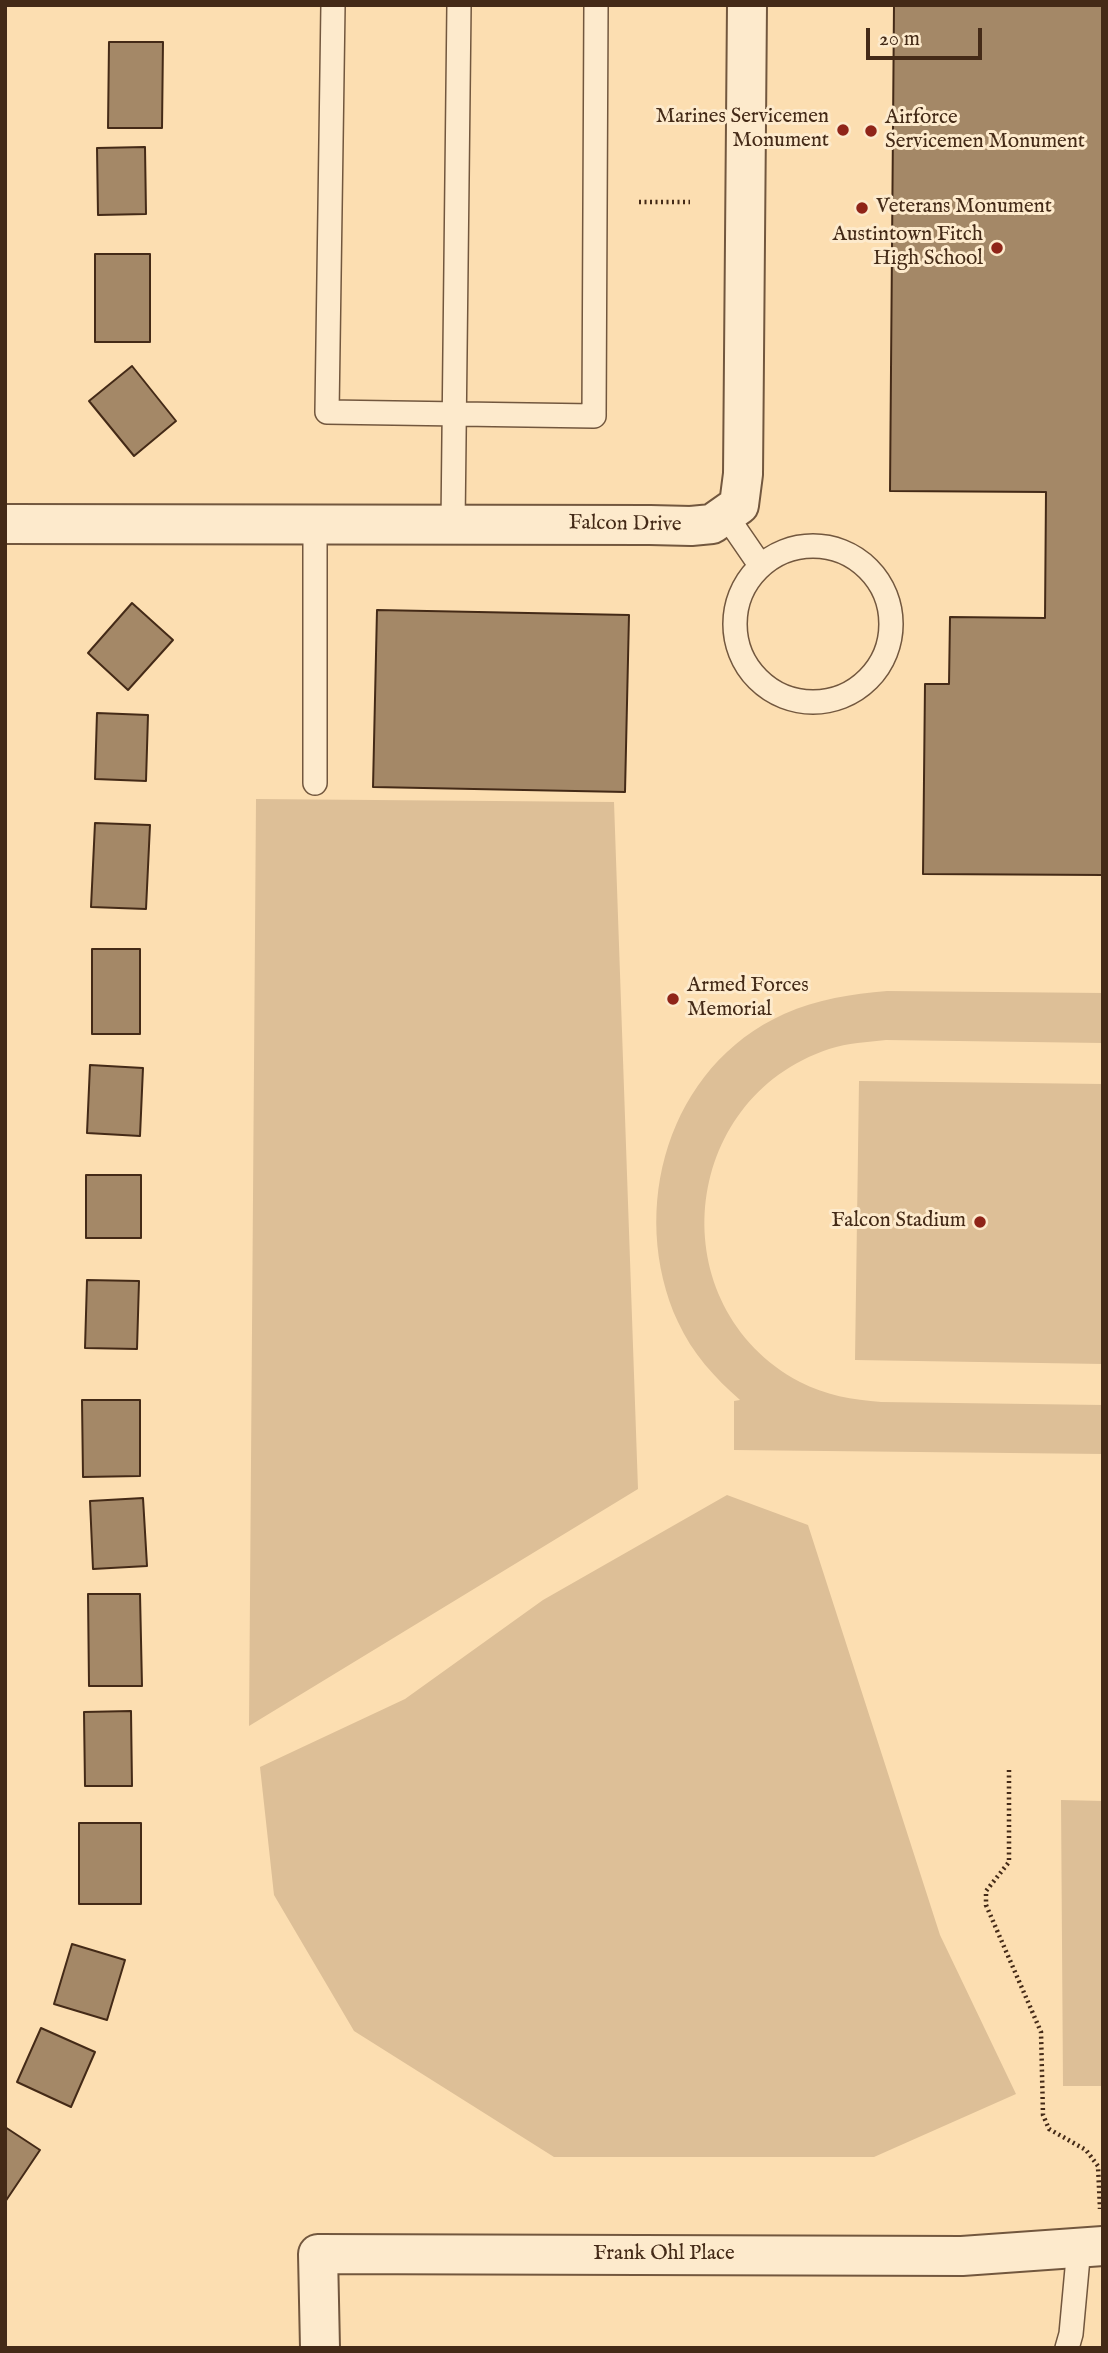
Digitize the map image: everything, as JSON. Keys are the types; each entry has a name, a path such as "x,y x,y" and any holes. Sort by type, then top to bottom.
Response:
{"street":[{"path":"725,514 739,505 743,474 747,5"},
{"name":"Falcon Drive","path":"5,524 691,526 712,524 725,514"},
{"name":"Frank Ohl Place","path":"320,2348 318,2254 962,2256 1094,2238"}],"lane":[{"path":"334,5 327,412 594,416 596,5"},
{"path":"453,524 459,5"},
{"path":"725,514 760,565"},
{"path":"315,524 315,783"},
{"path":"802,546 826,546 848,553 867,567 882,586 890,608 892,631 886,654 874,674 857,690 836,700 812,703 800,701 768,689 751,672 739,652 734,629 741,595 760,565 780,552 802,546"},
{"path":"1067,2348 1094,2238"}],"path":[{"path":"639,202 690,202"},
{"path":"1009,1770 1009,1862 986,1891 986,1905 1041,2032 1043,2115 1049,2129 1086,2150 1098,2166 1094,2238"}],"shaded area":[{"path":"256,799 614,802 638,1489 249,1726"},
{"path":"887,991 1103,993 1103,1043 886,1040 829,1049 779,1075 741,1111 717,1156 705,1206 708,1256 724,1305 755,1348 800,1382 829,1394 881,1402 1103,1405 1103,1454 734,1450 734,1401 740,1400 713,1374 690,1344 678,1322 663,1279 657,1234 659,1189 668,1146 686,1105 711,1068 744,1038 784,1014 809,1005"},
{"name":"Falcon Stadium","path":"859,1081 1103,1084 1103,1364 855,1360"},
{"path":"727,1495 808,1525 940,1935 1016,2094 874,2157 554,2157 354,2031 274,1895 260,1767 405,1699 543,1600"},
{"path":"1061,1800 1103,1801 1103,2086 1063,2086"}],"building":[{"name":"Austintown Fitch High School","path":"894,5 1103,5 1103,875 923,874 925,684 949,684 950,617 1045,618 1046,492 890,491"},
{"path":"109,42 163,42 162,128 108,128"},
{"path":"145,147 146,214 98,215 97,148"},
{"path":"95,254 150,254 150,342 95,342"},
{"path":"132,366 176,421 134,456 89,401"},
{"path":"132,603 173,640 128,690 88,653"},
{"path":"377,610 629,615 625,792 373,787"},
{"path":"97,713 148,715 146,781 95,779"},
{"path":"95,823 150,825 146,909 91,907"},
{"path":"92,949 140,949 140,1034 92,1034"},
{"path":"90,1065 143,1068 140,1136 87,1133"},
{"path":"86,1175 141,1175 141,1238 86,1238"},
{"path":"87,1280 139,1281 137,1349 85,1348"},
{"path":"82,1400 140,1400 140,1476 83,1477"},
{"path":"143,1498 147,1566 93,1569 90,1501"},
{"path":"88,1594 140,1594 142,1686 89,1686"},
{"path":"131,1711 132,1786 85,1786 84,1712"},
{"path":"79,1823 141,1823 141,1904 79,1904"},
{"path":"72,1944 125,1960 107,2020 54,2004"},
{"path":"41,2028 95,2052 71,2107 17,2082"},
{"path":"5,2127 40,2150 5,2202"}],"place":[{"name":"Marines Servicemen Monument","path":"843,130"},
{"name":"Airforce Servicemen Monument","path":"871,131"},
{"name":"Veterans Monument","path":"862,208"},
{"name":"Austintown Fitch High School","path":"997,248"},
{"name":"Armed Forces Memorial","path":"673,999"},
{"name":"Falcon Stadium","path":"980,1222"}]}
